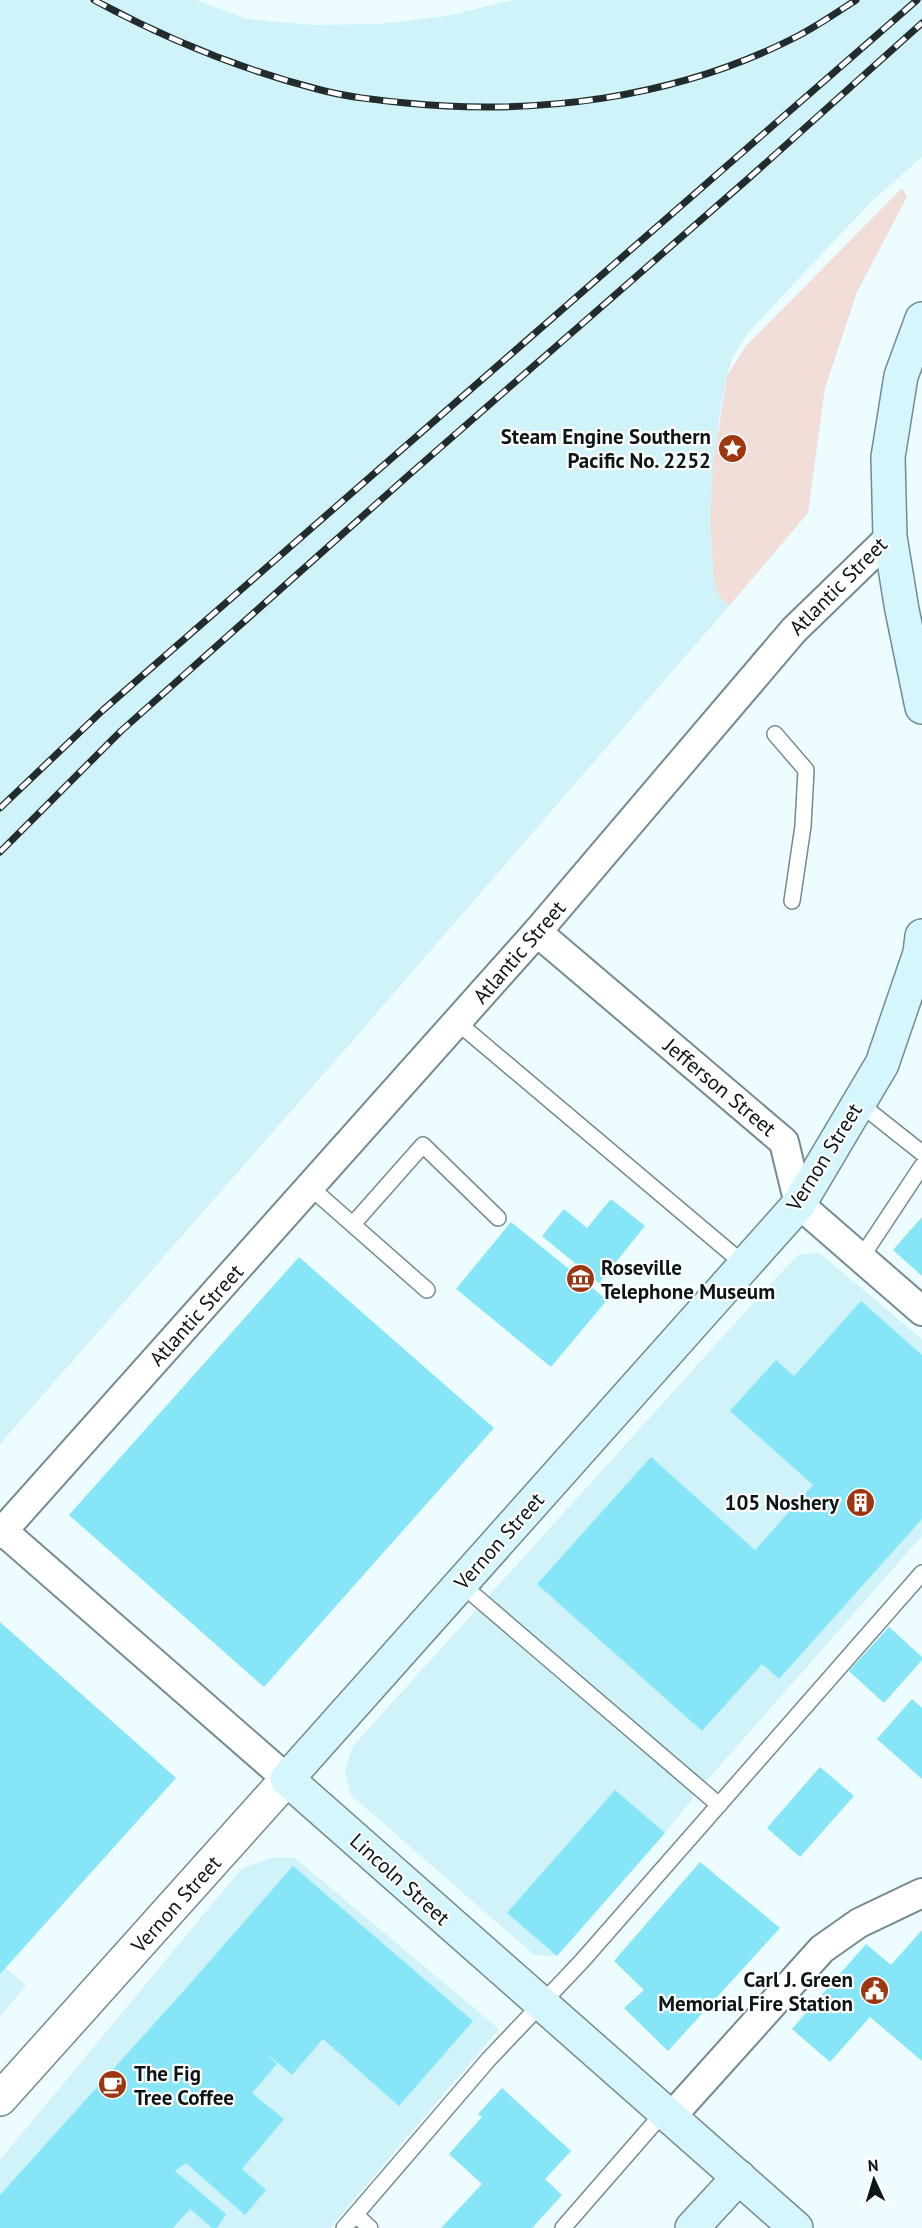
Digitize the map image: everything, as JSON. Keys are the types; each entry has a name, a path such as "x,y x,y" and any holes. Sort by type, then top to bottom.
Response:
{"main road":[{"name":"Atlantic Street","path":"891,537 888,457 901,376 922,318"},
{"path":"891,537 902,610 922,707"},
{"name":"Vernon Street","path":"287,1779 799,1204 882,1065 921,948"},
{"name":"Lincoln Street","path":"287,1779 738,2177 790,2226"},
{"path":"692,2228 738,2177"}],"street":[{"name":"Atlantic Street","path":"2,1533 537,932 794,630 891,537"},
{"name":"Jefferson Street","path":"537,932 784,1142 799,1204"},
{"path":"799,1204 922,1311"},
{"name":"Lincoln Street","path":"2,1533 287,1779"},
{"name":"Vernon Street","path":"0,2099 287,1779"},
{"path":"667,2115 822,1949 859,1923 922,1893"}],"lane":[{"path":"775,734 806,770 803,826 792,902"},
{"path":"457,1022 745,1264"},
{"path":"859,1103 922,1153"},
{"path":"353,1224 423,1145 498,1218"},
{"path":"861,1258 922,1166"},
{"path":"310,1187 427,1290"},
{"path":"344,2228 489,2060 582,1962 922,1573"},
{"path":"460,1584 719,1805"},
{"path":"563,2228 667,2115"},
{"path":"356,2214 370,2228"}],"shaded area":[{"path":"0,0 197,0 247,19 314,25 379,24 447,16 513,0 922,0 922,157 872,201 815,261 748,333 733,356 719,418 710,519 714,582 719,596 729,606 0,1444"},
{"path":"902,188 907,197 857,292 825,388 808,513 729,606 719,596 714,582 710,519 713,465 727,376 745,347"},
{"path":"818,1252 922,1339 922,1536 709,1778 665,1833 557,1956 534,1955 351,1795 345,1770 353,1746 776,1278 798,1255"},
{"path":"274,1857 295,1858 499,2029 330,2228 0,2228 0,2160 242,1868"},
{"path":"0,1964 26,1985 0,2017"}],"building":[{"path":"611,1199 645,1226 599,1283 542,1236 564,1209 587,1228"},
{"path":"922,1217 922,1276 893,1250"},
{"path":"511,1222 607,1300 551,1367 456,1289"},
{"path":"299,1257 494,1428 264,1687 69,1515"},
{"name":"105 Noshery","path":"861,1301 922,1355 922,1519 779,1679 762,1664 702,1731 537,1584 651,1457 755,1550 813,1485 730,1411 776,1360 794,1376"},
{"path":"0,1622 176,1778 0,1974"},
{"path":"889,1627 922,1657 922,1660 884,1703 849,1671"},
{"path":"912,1699 922,1708 922,1779 877,1739"},
{"path":"820,1767 854,1796 800,1857 767,1828"},
{"path":"615,1790 665,1833 557,1956 507,1913"},
{"path":"700,1862 780,1928 668,2051 624,2008 644,1990 614,1961"},
{"path":"293,1866 473,2021 399,2106 323,2039 292,2075 266,2053 277,2064 252,2093 284,2119 242,2169 266,2190 245,2215 186,2163 175,2171 226,2214 217,2228 212,2228 190,2209 173,2228 0,2228 0,2195"},
{"name":"Carl J. Green Memorial Fire Station","path":"922,1930 922,2061 870,2017 830,2062 792,2029 866,1944 891,1965"},
{"path":"502,2088 571,2151 545,2179 562,2195 532,2228 441,2228 482,2184 449,2154 482,2117 478,2114"}],"railway":[{"path":"94,0 203,51 260,72 317,89 406,103 505,107 605,98 702,75 749,59 794,38 856,0"},
{"path":"0,808 103,710 917,0"},
{"path":"0,852 121,731 922,23"}],"place":[{"name":"Steam Engine Southern Pacific No. 2252","path":"732,448"},
{"name":"Roseville Telephone Museum","path":"580,1279"},
{"name":"105 Noshery","path":"860,1502"},
{"name":"Carl J. Green Memorial Fire Station","path":"874,1991"},
{"name":"The Fig Tree Coffee","path":"113,2085"}]}
